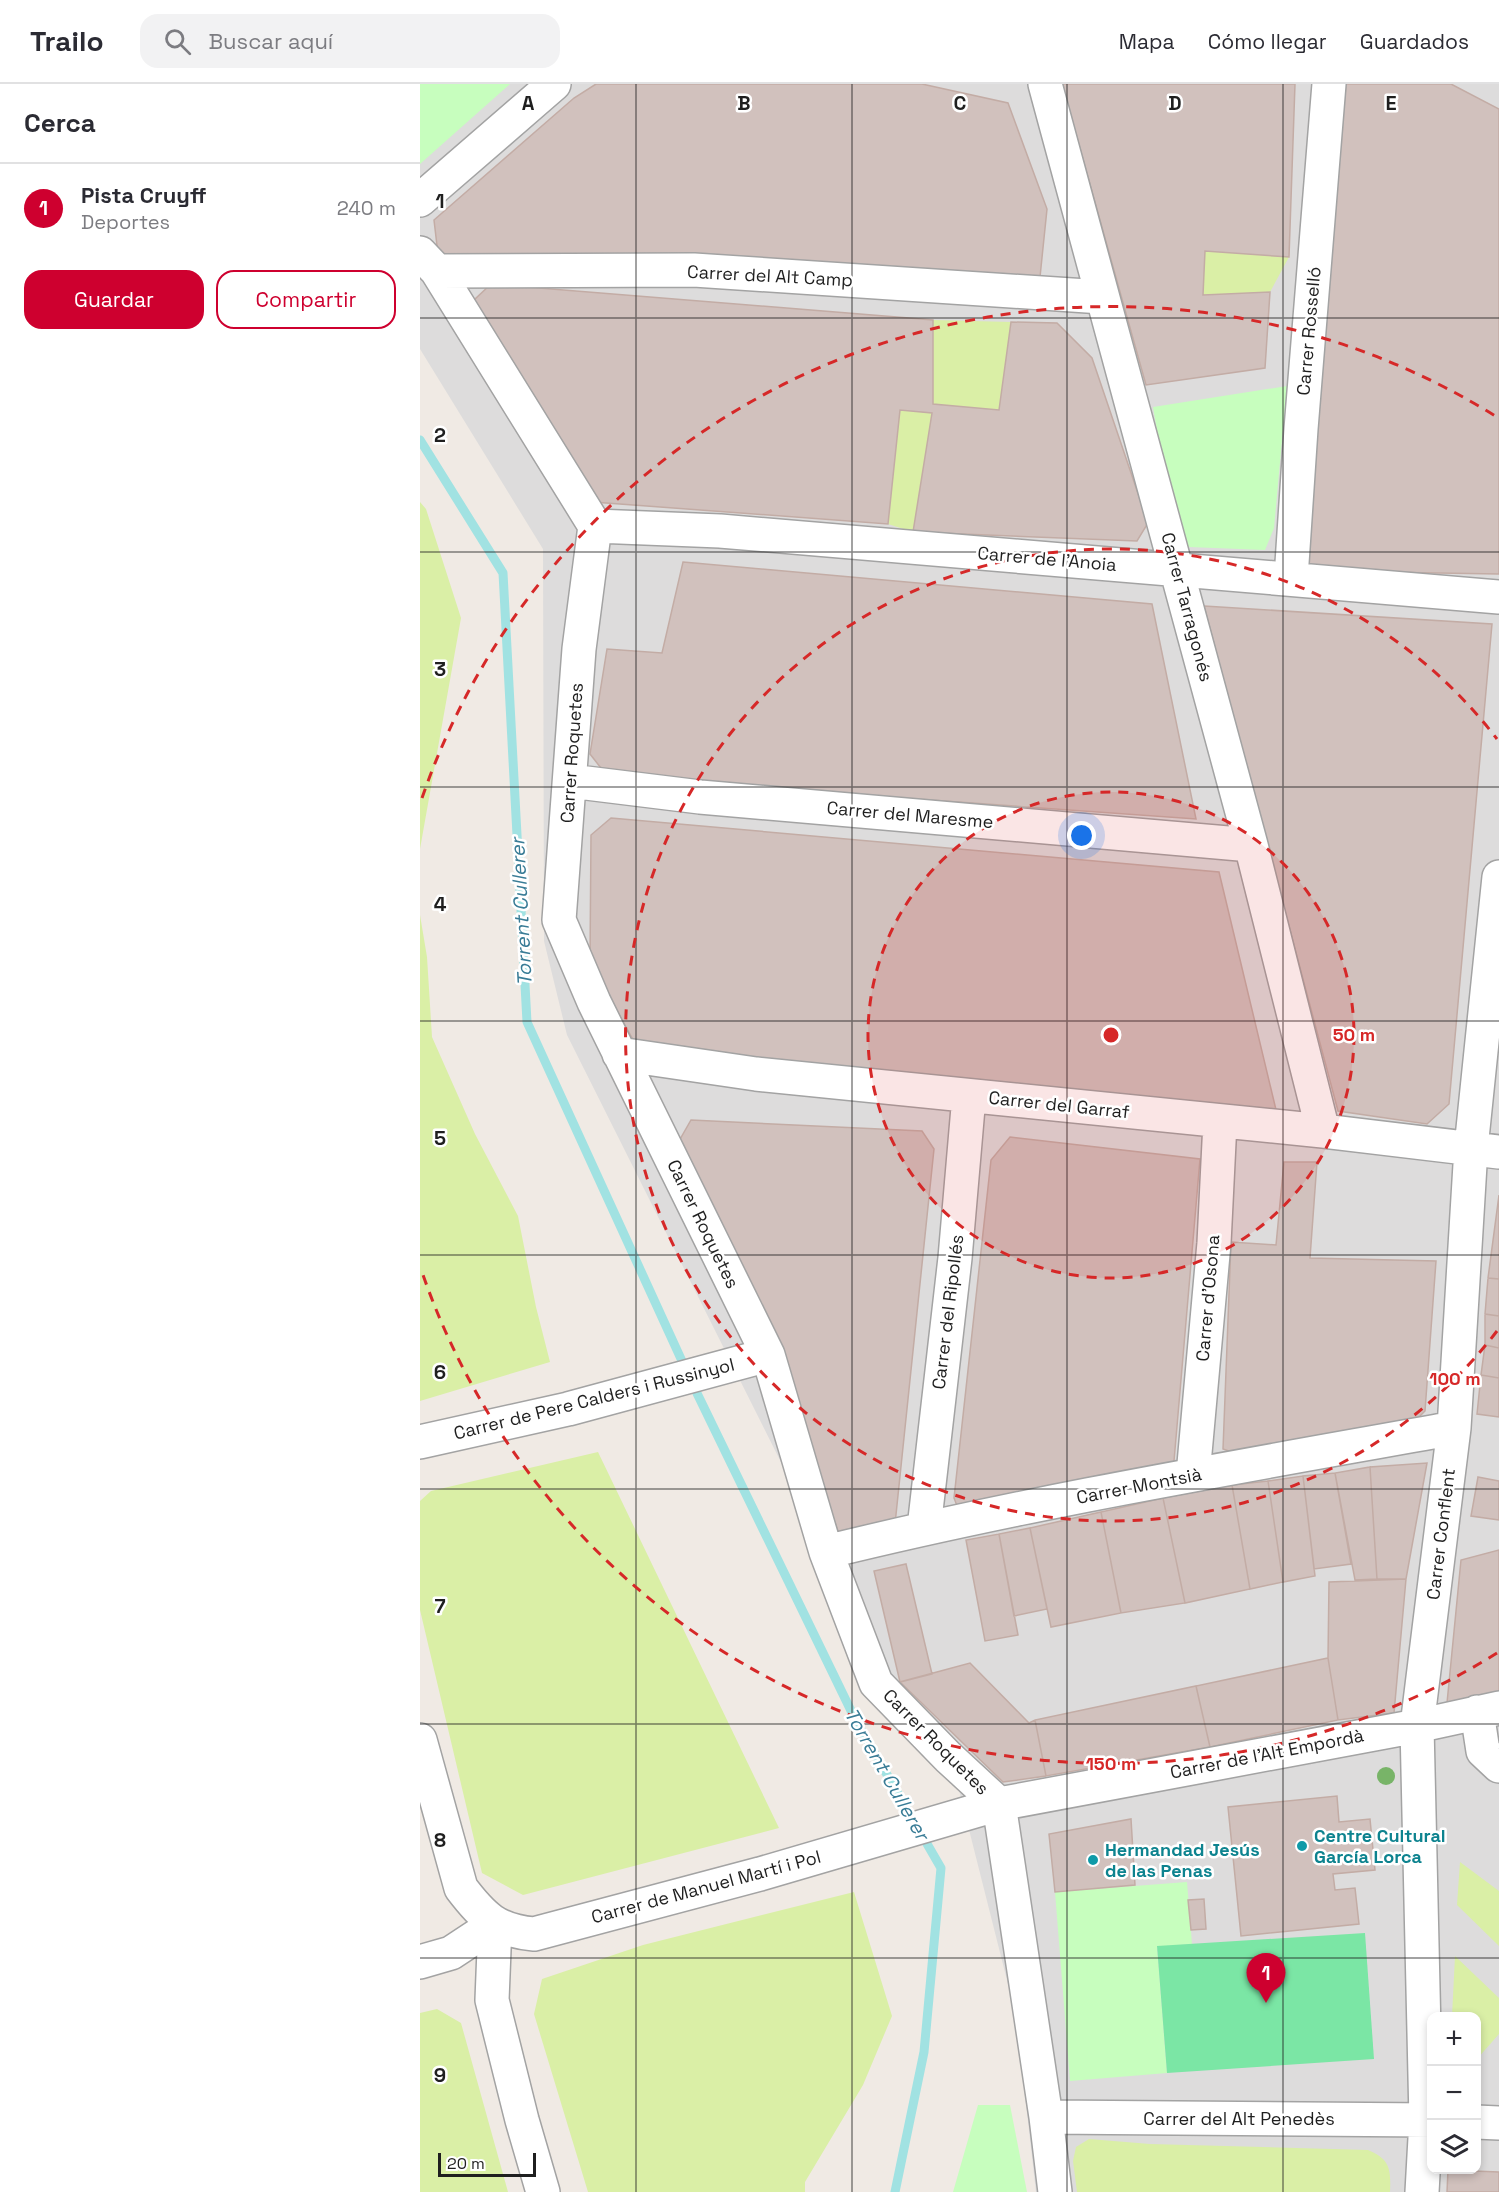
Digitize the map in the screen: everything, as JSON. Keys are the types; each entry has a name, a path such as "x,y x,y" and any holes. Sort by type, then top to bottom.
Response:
{"street":[{"path":"420,200 554,84"},
{"name":"Carrer Tarragonés","path":"1045,84 1251,845 1323,1131"},
{"name":"Carrer Rosselló","path":"1292,578 1302,417 1329,84"},
{"path":"428,262 595,526"},
{"name":"Carrer del Alt Camp","path":"428,262 694,270 1102,297"},
{"name":"Carrer de l'Anoia","path":"595,526 720,531 1499,597"},
{"name":"Carrer Roquetes","path":"595,526 579,649 559,921 619,1054 768,1355 826,1552 876,1683 948,1757 999,1804 1046,2117 1054,2192"},
{"name":"Carrer del Maresme","path":"570,781 700,797 1251,845"},
{"name":"Carrer Conflent","path":"1427,2066 1418,1726 1485,1150 1499,877"},
{"name":"Carrer del Garraf","path":"619,1054 756,1074 1323,1131 1485,1150"},
{"name":"Carrer del Ripollés","path":"924,1528 957,1246 969,1096"},
{"name":"Carrer d'Osona","path":"1193,1475 1214,1243 1220,1122"},
{"name":"Carrer de Pere Calders i Russinyol","path":"420,1442 568,1409 768,1355"},
{"name":"Carrer Montsià","path":"826,1552 924,1528 1193,1475 1454,1428"},
{"path":"1488,1710 1483,1751 1499,1766"},
{"name":"Carrer de l'Alt Empordà","path":"999,1804 1418,1726 1488,1710"},
{"path":"420,1740 461,1888 476,1908 495,1924"},
{"name":"Carrer de Manuel Martí i Pol","path":"495,1924 513,1932 534,1934 760,1874 999,1804"},
{"path":"420,1962 451,1953 495,1924"},
{"path":"495,1924 492,2000 522,2120 543,2192"},
{"name":"Carrer del Alt Penedès","path":"1046,2117 1427,2120"},
{"path":"1481,2122 1499,2123"},
{"name":"Carrer Conflent","path":"1422,2192 1427,2141"}],"shaded area":[{"path":"420,84 1499,84 1499,2192 1036,2192 1016,2016 958,1786 912,1728 567,1035 544,941 543,549 420,349"}],"green space":[{"path":"420,84 510,84 420,164"},
{"path":"1205,251 1289,257 1270,292 1203,295"},
{"path":"933,320 1011,322 999,410 933,404"},
{"path":"1287,386 1274,528 1265,550 1189,547 1172,521 1153,407"},
{"path":"900,410 932,413 913,532 888,524"},
{"path":"420,502 426,509 461,618 420,849"},
{"path":"420,915 427,957 432,1037 475,1134 518,1216 536,1307 550,1362 420,1401"},
{"path":"598,1452 779,1828 523,1895 482,1873 420,1610 420,1501 431,1491"},
{"path":"1460,1862 1499,1891 1499,1946 1457,1905"},
{"path":"1187,1882 1192,1944 1157,1947 1167,2073 1070,2081 1055,1892"},
{"path":"854,1892 892,2016 863,2085 805,2182 805,2192 588,2192 534,2014 542,1979 643,1945"},
{"path":"1365,1933 1374,2059 1167,2073 1157,1946"},
{"path":"1455,1956 1499,1998 1499,2034 1481,2054 1481,2012 1452,2012"},
{"path":"437,2009 461,2023 508,2192 420,2192 420,2013"},
{"path":"978,2105 1010,2105 1027,2192 953,2192"},
{"path":"1089,2139 1150,2144 1368,2150 1381,2157 1388,2166 1390,2192 1077,2192 1073,2161 1076,2147"}],"building":[{"path":"596,84 922,84 1008,103 1047,209 1040,277 438,254 434,220 574,98"},
{"path":"1062,84 1295,84 1289,257 1205,251 1203,295 1270,292 1265,368 1146,385"},
{"path":"1346,84 1451,84 1499,109 1499,574 1316,571 1302,563"},
{"path":"491,284 933,320 933,404 999,410 1011,322 1057,323 1092,358 1148,523 1137,541 913,532 932,413 900,410 888,524 593,502 473,301"},
{"path":"683,562 1152,604 1196,819 608,777 590,754 607,649 662,653"},
{"path":"1204,606 1492,624 1449,1104 1427,1124 1338,1111"},
{"path":"611,818 1219,872 1277,1114 636,1045 590,962 591,835"},
{"path":"691,1120 922,1131 934,1149 895,1524 839,1534 823,1489 679,1141"},
{"path":"1010,1137 1200,1159 1174,1461 1162,1474 959,1511 954,1498 991,1160"},
{"path":"1284,1162 1317,1162 1310,1258 1436,1261 1425,1411 1411,1425 1240,1455 1223,1449 1231,1242 1276,1245"},
{"path":"1499,1195 1499,1279 1488,1278"},
{"path":"1488,1278 1499,1279 1499,1316 1485,1314"},
{"path":"1485,1314 1499,1316 1499,1348 1485,1345"},
{"path":"1485,1345 1499,1348 1499,1378 1481,1375"},
{"path":"1481,1375 1499,1378 1499,1417 1477,1414"},
{"path":"1427,1463 1406,1579 1377,1579 1370,1467"},
{"path":"1370,1467 1377,1579 1355,1580 1335,1473"},
{"path":"1335,1473 1351,1564 1314,1569 1303,1476"},
{"path":"1303,1476 1315,1576 1283,1582 1268,1481"},
{"path":"1478,1477 1499,1481 1499,1520 1471,1516"},
{"path":"1268,1481 1283,1582 1250,1589 1232,1485"},
{"path":"1232,1485 1250,1589 1185,1603 1163,1498"},
{"path":"1163,1498 1185,1603 1121,1613 1101,1512"},
{"path":"1101,1512 1121,1613 1051,1627 1030,1528"},
{"path":"1030,1528 1047,1609 1014,1616 999,1534"},
{"path":"999,1534 1018,1635 985,1641 966,1540"},
{"path":"1499,1550 1499,1693 1447,1703 1461,1560"},
{"path":"906,1564 932,1674 900,1682 874,1571"},
{"path":"1406,1579 1394,1713 1338,1720 1328,1658 1329,1582"},
{"path":"1328,1658 1338,1720 1210,1747 1196,1686"},
{"path":"970,1663 1029,1723 1035,1720 1046,1776 1003,1782 900,1682"},
{"path":"1196,1686 1210,1747 1046,1776 1035,1720"},
{"name":"Centre Cultural García Lorca","path":"1337,1796 1339,1822 1370,1819 1375,1870 1333,1874 1335,1890 1355,1888 1359,1924 1241,1936 1228,1807"},
{"name":"Hermandad Jesús de las Penas","path":"1131,1819 1135,1885 1055,1892 1049,1834"},
{"path":"1204,1899 1206,1929 1191,1930 1188,1900"},
{"path":"1499,2172 1499,2192 1447,2192 1448,2174"}],"waterway":[{"name":"Torrent Cullerer","path":"420,440 503,573 527,1022 687,1372"},
{"name":"Torrent Cullerer","path":"693,1385 856,1721 941,1868 924,2052 895,2192"}],"place":[{"name":"Centre Cultural García Lorca","path":"1302,1846"},
{"name":"Hermandad Jesús de las Penas","path":"1093,1860"},
{"name":"Pista Cruyff","path":"1266,2003"}]}
